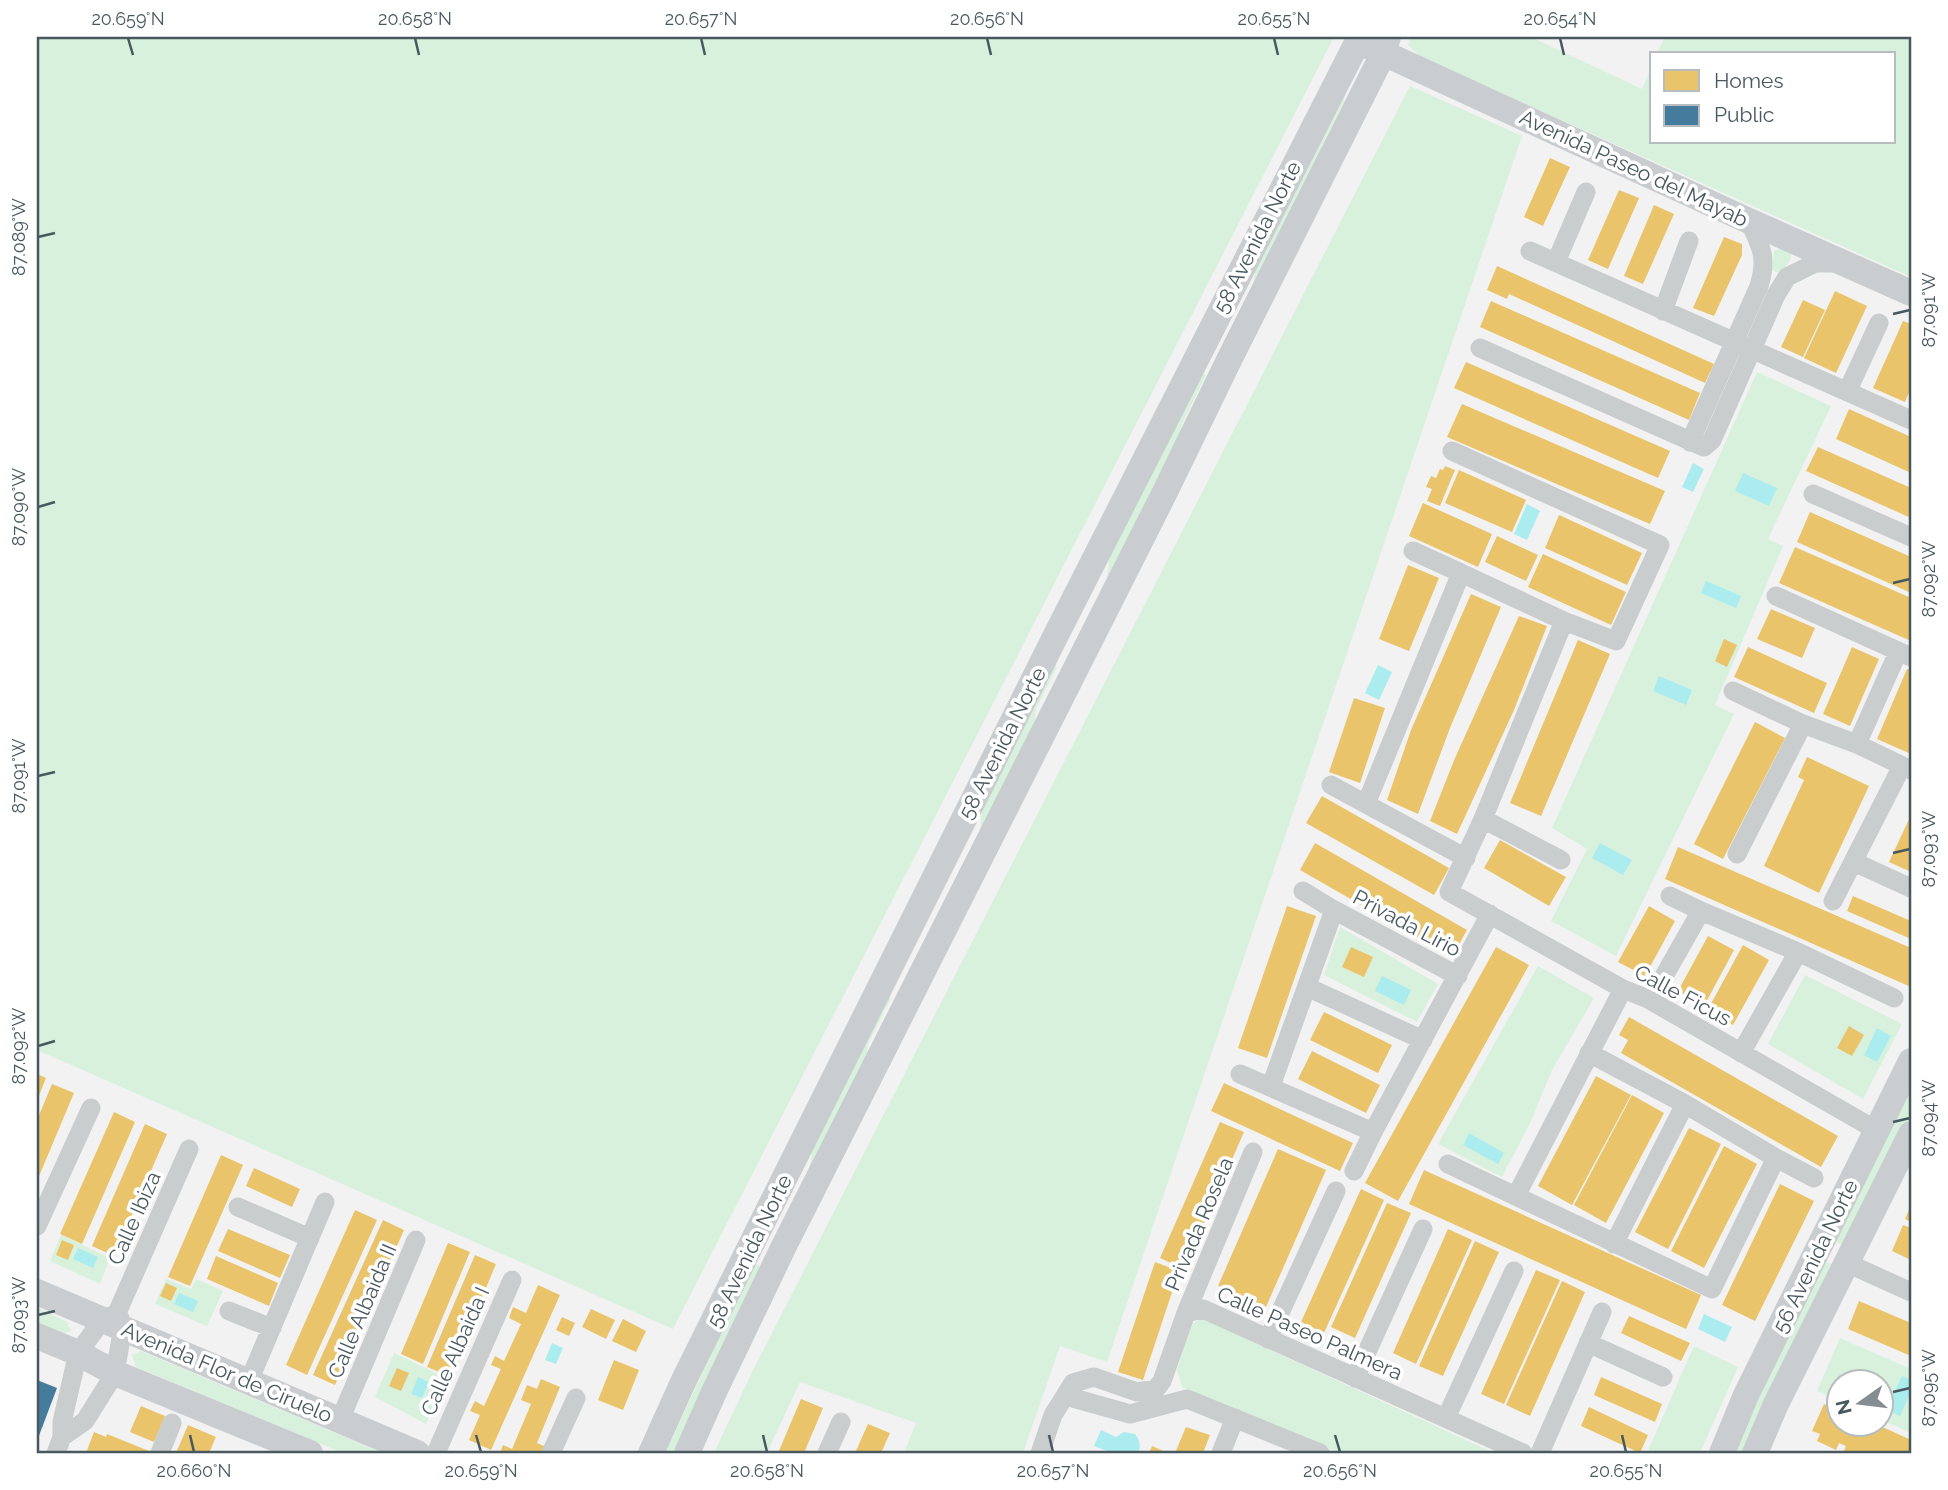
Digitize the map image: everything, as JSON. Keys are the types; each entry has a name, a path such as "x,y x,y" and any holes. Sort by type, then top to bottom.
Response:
{"main road":[{"name":"Avenida Paseo del Mayab","path":"1359,39 1386,45 1749,221 1911,293"},
{"name":"58 Avenida Norte","path":"651,1453 684,1380 1055,637 1359,39"},
{"name":"58 Avenida Norte","path":"687,1453 713,1392 783,1248 1165,492 1386,45"},
{"path":"1201,347 1228,362"},
{"path":"1055,637 1083,652"},
{"path":"910,928 939,941"},
{"name":"56 Avenida Norte","path":"1722,1453 1746,1395 1911,1061"},
{"name":"56 Avenida Norte","path":"1755,1453 1776,1404 1911,1134"},
{"path":"756,1235 783,1248"},
{"path":"1822,1245 1847,1264"},
{"name":"Avenida Flor de Ciruelo","path":"37,1292 116,1316 253,1371 431,1449"},
{"name":"Avenida Flor de Ciruelo","path":"37,1336 78,1353 115,1373 310,1453"}],"street":[{"path":"1556,262 1586,192"},
{"path":"1749,221 1763,251 1763,273 1768,290"},
{"path":"1663,311 1689,240"},
{"path":"1530,251 1911,420"},
{"path":"1479,348 1690,442 1743,344 1768,290 1815,263 1845,262"},
{"path":"1847,392 1879,323"},
{"path":"1412,551 1564,621 1616,641 1660,545 1452,451"},
{"path":"1812,494 1911,537"},
{"path":"1366,804 1461,573"},
{"path":"1776,596 1904,654 1857,744"},
{"path":"1331,785 1466,858 1564,621"},
{"path":"1734,691 1907,768 1833,901"},
{"path":"1737,854 1803,724"},
{"path":"1483,819 1561,860"},
{"name":"Calle Ficus","path":"1466,858 1449,892 1623,989 1745,1045 1876,1130"},
{"path":"1854,862 1911,888"},
{"name":"Privada Lirio","path":"1303,891 1458,976"},
{"path":"1670,896 1894,998"},
{"name":"Privada Lirio","path":"1271,1086 1334,910"},
{"path":"1664,976 1701,911"},
{"name":"Privada Lirio","path":"1354,1171 1490,914"},
{"path":"1745,1045 1798,952"},
{"path":"1307,987 1423,1040"},
{"path":"1516,1196 1623,989"},
{"path":"1589,1053 1814,1178"},
{"path":"1240,1074 1373,1132"},
{"path":"1614,1244 1685,1104"},
{"path":"37,1226 90,1108"},
{"name":"Calle Ibiza","path":"116,1316 189,1149"},
{"name":"Privada Rosela","path":"1185,1312 1254,1152"},
{"path":"1448,1164 1712,1289 1776,1158"},
{"path":"1269,1339 1336,1191"},
{"path":"253,1371 325,1202"},
{"path":"238,1207 310,1238"},
{"path":"1355,1378 1423,1229"},
{"name":"Calle Albaida II","path":"344,1410 416,1240"},
{"path":"1847,1264 1911,1292"},
{"path":"1446,1418 1514,1271"},
{"name":"Calle Albaida I","path":"431,1449 512,1280"},
{"name":"Calle Paseo Palmera","path":"1066,1396 1073,1384 1094,1377 1137,1392 1156,1389 1162,1381 1185,1312 1203,1309 1522,1453"},
{"path":"229,1311 272,1328"},
{"path":"1540,1453 1602,1312"},
{"path":"59,1445 78,1353 116,1316"},
{"path":"59,1445 85,1422 115,1373 116,1316"},
{"path":"1588,1343 1663,1377"},
{"path":"1040,1453 1053,1415 1066,1396 1130,1413 1187,1399 1320,1453"},
{"path":"551,1453 576,1398"},
{"path":"1221,1453 1235,1419"},
{"path":"827,1453 841,1422"},
{"path":"160,1453 172,1423"}],"green space":[{"path":"37,37 1334,37 673,1329 37,1050"},
{"path":"1411,37 1531,37 1642,89 1650,71 1650,144 1896,144 1896,52 1658,52 1665,37 1911,37 1911,277 1421,57 1408,45"},
{"path":"1410,86 1522,136 1107,1362 1060,1346 1023,1453 904,1453 916,1423 800,1382 767,1453 714,1453 753,1370"},
{"path":"1342,98 1345,99 1321,147 1320,165 1253,288 1256,266"},
{"path":"1782,248 1791,252 1791,258 1781,274 1772,270 1774,251"},
{"path":"1757,372 1831,406 1768,539 1783,546 1715,705 1734,714 1616,956 1551,921 1587,849 1552,828"},
{"path":"1202,373 1206,375 1182,424 1179,443 1107,579 1109,559"},
{"path":"1054,665 1057,667 1036,709 1033,730 980,830 982,810"},
{"path":"1340,927 1438,984 1417,1022 1324,975"},
{"path":"1538,966 1594,998 1552,1070 1531,1121 1502,1177 1438,1144"},
{"path":"1805,975 1902,1024 1863,1099 1768,1044"},
{"path":"888,996 891,998 868,1044 866,1061 806,1179 812,1150"},
{"path":"1911,1083 1911,1115 1850,1241 1842,1245 1836,1242"},
{"path":"61,1235 110,1258 100,1284 50,1261"},
{"path":"1826,1262 1831,1264 1745,1453 1730,1453"},
{"path":"754,1263 761,1267 677,1453 665,1453"},
{"path":"166,1279 191,1289 196,1279 223,1291 207,1326 155,1304"},
{"path":"37,1307 67,1322 71,1331 60,1334 37,1323"},
{"path":"1201,1318 1494,1453 1340,1453 1182,1387 1177,1370 1190,1326"},
{"path":"1840,1338 1911,1369 1909,1432 1896,1426 1896,1368 1827,1368"},
{"path":"1694,1346 1738,1367 1700,1453 1647,1453"},
{"path":"141,1351 383,1453 343,1453 136,1367 132,1355"},
{"path":"394,1353 446,1378 426,1424 375,1397"},
{"path":"1826,1370 1826,1395 1817,1391"}],"water":[{"path":"1693,463 1704,469 1693,492 1682,487"},
{"path":"1743,473 1777,488 1769,506 1735,491"},
{"path":"1527,504 1540,511 1527,540 1514,534"},
{"path":"1706,581 1741,596 1736,608 1701,593"},
{"path":"1378,665 1392,672 1379,700 1365,693"},
{"path":"1659,676 1692,690 1686,705 1653,691"},
{"path":"1600,843 1632,860 1623,875 1592,858"},
{"path":"1382,976 1411,990 1404,1005 1375,991"},
{"path":"1877,1028 1891,1036 1877,1062 1864,1055"},
{"path":"1469,1133 1504,1153 1498,1164 1463,1145"},
{"path":"78,1248 98,1257 93,1268 73,1259"},
{"path":"179,1293 198,1301 193,1312 174,1304"},
{"path":"1704,1314 1732,1327 1725,1342 1698,1329"},
{"path":"552,1343 563,1348 556,1364 545,1360"},
{"path":"1902,1376 1911,1380 1911,1391 1900,1416 1896,1414 1896,1388"},
{"path":"418,1377 429,1382 422,1398 411,1394"},
{"path":"1101,1430 1116,1437 1124,1432 1135,1434 1140,1444 1138,1453 1112,1453 1094,1446"}],"building: Homes":[{"path":"1550,158 1570,167 1543,226 1524,217"},
{"path":"1619,190 1639,198 1608,269 1588,260"},
{"path":"1654,205 1674,214 1643,284 1624,276"},
{"path":"1724,237 1742,244 1742,255 1714,316 1693,308"},
{"path":"1497,266 1714,364 1705,383 1509,294 1507,299 1487,290"},
{"path":"1835,291 1867,306 1836,373 1804,358"},
{"path":"1803,300 1825,310 1803,357 1781,347"},
{"path":"1491,301 1700,393 1689,420 1480,327"},
{"path":"1903,321 1911,324 1911,388 1905,402 1873,388"},
{"path":"1466,362 1670,451 1658,478 1454,388"},
{"path":"1462,404 1665,491 1650,524 1447,437"},
{"path":"1849,409 1911,437 1911,473 1836,439"},
{"path":"1818,447 1911,488 1911,518 1806,471"},
{"path":"1445,466 1455,470 1440,506 1427,501 1432,489 1426,487 1431,476 1436,478 1440,469 1443,470"},
{"path":"1459,470 1526,500 1512,532 1445,503"},
{"path":"1423,503 1492,534 1478,567 1409,536"},
{"path":"1810,512 1911,557 1911,593 1797,542"},
{"path":"1559,515 1642,553 1627,585 1545,548"},
{"path":"1497,536 1538,555 1526,581 1485,562"},
{"path":"1795,547 1911,598 1911,641 1779,583"},
{"path":"1543,554 1626,592 1611,625 1528,587"},
{"path":"1408,565 1439,578 1409,651 1379,639"},
{"path":"1471,594 1501,607 1450,728 1418,814 1387,800 1411,730"},
{"path":"1771,609 1815,628 1802,658 1757,639"},
{"path":"1519,616 1547,626 1514,710 1457,834 1430,821 1455,758"},
{"path":"1724,639 1737,645 1727,667 1715,661"},
{"path":"1578,640 1610,654 1541,816 1510,803"},
{"path":"1748,647 1827,683 1814,713 1734,677"},
{"path":"1852,647 1879,659 1850,726 1823,714"},
{"path":"1907,669 1911,670 1911,754 1877,739"},
{"path":"1354,698 1385,708 1360,783 1329,772"},
{"path":"1755,722 1785,738 1723,859 1694,844"},
{"path":"1807,757 1869,786 1819,893 1764,866 1804,780 1798,777"},
{"path":"1322,796 1449,868 1434,895 1306,823"},
{"path":"1911,815 1911,872 1889,862"},
{"path":"1500,840 1566,877 1549,906 1484,868"},
{"path":"1315,843 1467,930 1452,957 1300,870"},
{"path":"1678,847 1911,948 1911,987 1665,879"},
{"path":"1853,896 1911,921 1911,939 1847,911"},
{"path":"1287,906 1316,916 1267,1058 1238,1048"},
{"path":"1649,906 1675,921 1645,976 1618,962"},
{"path":"1708,936 1734,950 1704,1006 1678,991"},
{"path":"1743,945 1769,960 1733,1025 1707,1011"},
{"path":"1351,947 1373,957 1364,977 1342,967"},
{"path":"1496,947 1529,965 1398,1201 1365,1183"},
{"path":"1324,1012 1392,1045 1378,1073 1310,1040"},
{"path":"1629,1017 1838,1136 1821,1167 1621,1053 1628,1040 1619,1035"},
{"path":"1849,1026 1864,1035 1852,1056 1837,1048"},
{"path":"1312,1051 1380,1085 1366,1113 1298,1079"},
{"path":"37,1074 46,1078 37,1101"},
{"path":"1596,1076 1631,1095 1572,1205 1538,1186"},
{"path":"1224,1083 1353,1143 1340,1171 1211,1111"},
{"path":"52,1084 74,1093 37,1181 37,1120"},
{"path":"1632,1095 1664,1113 1606,1223 1574,1205"},
{"path":"114,1112 135,1122 82,1244 60,1234"},
{"path":"1220,1122 1244,1132 1184,1269 1160,1258"},
{"path":"145,1124 167,1134 114,1256 92,1246"},
{"path":"1689,1128 1721,1144 1668,1249 1635,1232"},
{"path":"1724,1146 1757,1164 1704,1268 1671,1251"},
{"path":"1278,1149 1326,1170 1266,1307 1218,1286"},
{"path":"221,1155 243,1165 190,1286 168,1277"},
{"path":"254,1168 300,1189 292,1207 246,1186"},
{"path":"1424,1170 1701,1295 1686,1329 1409,1204"},
{"path":"1780,1184 1814,1201 1755,1321 1722,1305"},
{"path":"1361,1189 1384,1200 1324,1333 1301,1322"},
{"path":"1387,1203 1411,1213 1355,1338 1331,1327"},
{"path":"1911,1205 1911,1222 1905,1219"},
{"path":"355,1210 377,1220 307,1375 286,1365"},
{"path":"383,1220 404,1230 335,1385 313,1375"},
{"path":"1903,1225 1911,1228 1911,1260 1892,1251"},
{"path":"228,1229 290,1255 280,1278 218,1251"},
{"path":"1448,1229 1472,1240 1416,1364 1393,1353"},
{"path":"62,1240 74,1245 68,1260 56,1255"},
{"path":"1475,1241 1499,1252 1443,1376 1419,1366"},
{"path":"448,1243 470,1252 423,1364 401,1354"},
{"path":"475,1255 496,1264 449,1376 427,1367"},
{"path":"216,1256 278,1283 269,1306 207,1279"},
{"path":"1155,1262 1179,1271 1143,1380 1118,1372"},
{"path":"1536,1270 1560,1280 1504,1404 1481,1394"},
{"path":"1562,1281 1585,1292 1530,1416 1506,1405"},
{"path":"166,1283 177,1288 171,1301 160,1296"},
{"path":"538,1285 560,1295 491,1450 469,1440 480,1415 470,1411 475,1401 484,1406 501,1369 491,1365 495,1356 504,1361 521,1324 509,1318 513,1307 526,1313"},
{"path":"1859,1301 1911,1323 1911,1356 1848,1329"},
{"path":"591,1309 615,1320 606,1339 582,1327"},
{"path":"1629,1316 1690,1343 1681,1361 1621,1333"},
{"path":"562,1317 575,1323 569,1336 556,1330"},
{"path":"623,1319 646,1331 636,1352 612,1341"},
{"path":"614,1360 639,1370 623,1410 598,1400"},
{"path":"397,1368 409,1373 401,1391 389,1386"},
{"path":"1601,1377 1662,1404 1655,1422 1594,1395"},
{"path":"541,1379 560,1387 537,1443 546,1447 543,1453 500,1453 503,1445 512,1449 531,1404 521,1400 527,1385 537,1389"},
{"path":"801,1399 823,1408 804,1453 778,1453"},
{"path":"1824,1404 1826,1438 1896,1438 1896,1433 1911,1440 1911,1453 1843,1453 1846,1446 1839,1443 1836,1450 1817,1441 1820,1434 1812,1431"},
{"path":"141,1406 165,1416 154,1442 130,1432"},
{"path":"1589,1407 1648,1435 1640,1453 1581,1426"},
{"path":"868,1424 890,1433 881,1453 855,1453"},
{"path":"188,1425 216,1437 209,1453 176,1453"},
{"path":"1186,1427 1210,1435 1203,1453 1175,1453"},
{"path":"94,1432 106,1437 107,1434 154,1453 86,1453"},
{"path":"1152,1446 1168,1453 1149,1453"}],"building: Public":[{"path":"37,1380 57,1388 37,1441"}]}
